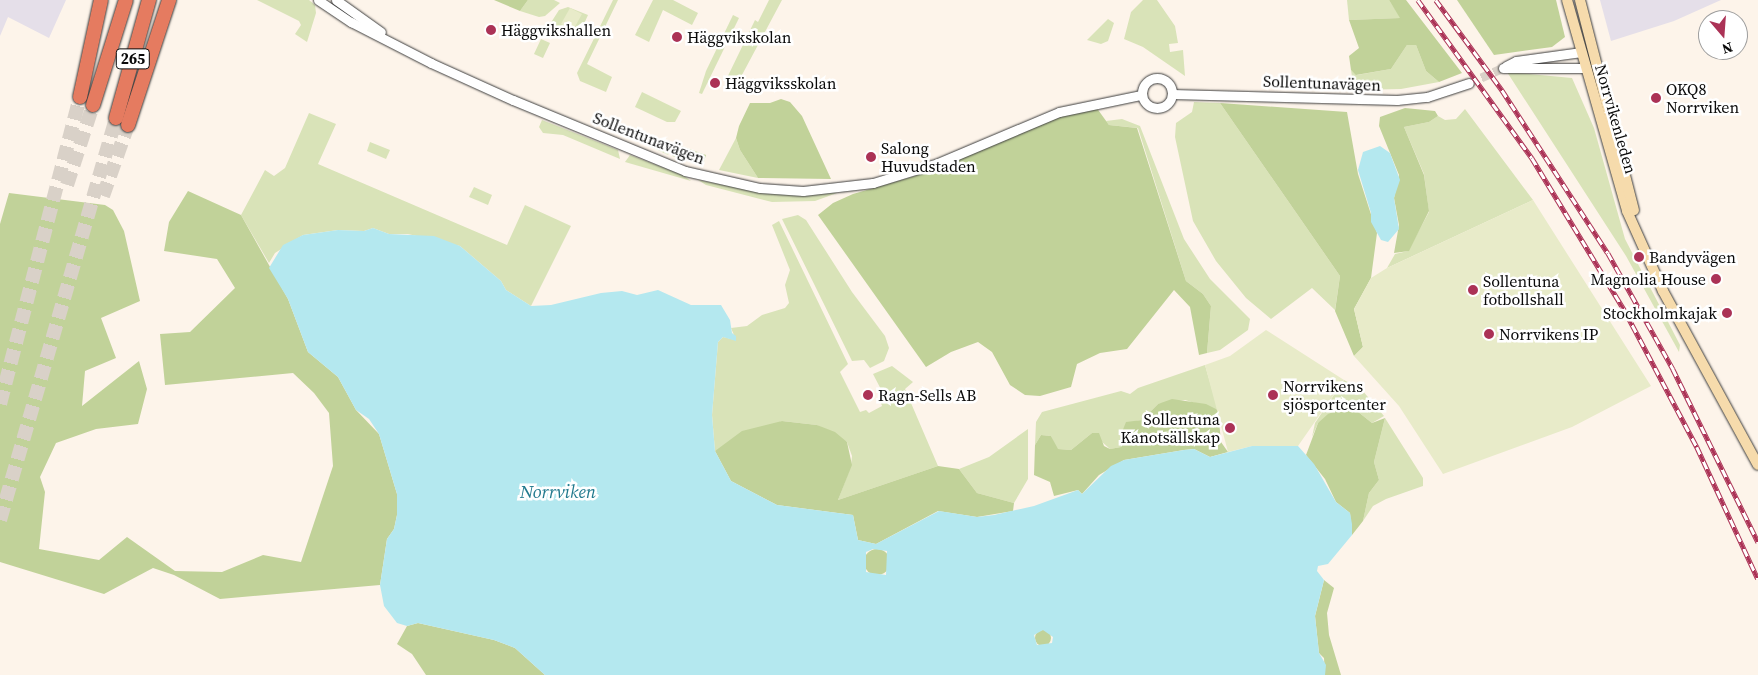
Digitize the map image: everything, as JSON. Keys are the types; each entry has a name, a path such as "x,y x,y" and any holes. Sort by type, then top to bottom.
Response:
{"highway":[{"path":"80,97 101,0"},
{"name":"265","path":"93,105 126,0"},
{"name":"265","path":"149,0 122,122 169,0"}],"main road":[{"name":"Norrvikenleden","path":"1567,0 1627,211 1663,291 1758,465"},
{"name":"Norrvikenleden","path":"1580,0 1643,245"},
{"path":"1581,52 1594,51"},
{"path":"1586,68 1598,66"}],"street":[{"name":"Sollentunavägen","path":"318,0 351,22 415,55 513,100 685,171 760,188 803,191 856,186 897,176 938,163 1059,112 1141,95"},
{"name":"Sollentunavägen","path":"336,0 415,55"},
{"path":"1581,52 1516,61 1503,68 1586,68"},
{"path":"1154,78 1166,82 1172,94 1168,103 1155,108 1146,104 1141,95 1143,87 1154,78"},
{"name":"Sollentunavägen","path":"1172,94 1397,100 1427,97 1469,83"}],"shaded area":[{"path":"0,0 66,0 49,38 8,17 0,36"},
{"path":"1600,0 1721,0 1674,21 1611,41"}],"green space":[{"path":"257,0 309,0 315,5 316,13 307,42 295,34 301,25 299,21"},
{"path":"494,0 528,0 520,11"},
{"path":"528,0 554,0 560,3 545,16 539,17 520,11"},
{"path":"613,0 618,0 587,64 612,77 606,92 580,81 577,73"},
{"path":"653,0 673,0 698,13 692,25 663,10 649,42 635,35"},
{"path":"769,0 782,0 735,88 725,82 755,20 758,22"},
{"path":"1143,0 1157,0 1175,26 1178,43 1169,44 1170,52 1183,50 1185,76 1143,47 1124,39 1131,12"},
{"path":"1347,0 1389,0 1401,18 1349,20"},
{"path":"1389,0 1406,0 1462,73 1439,82 1426,71 1416,45 1407,45 1391,69 1356,75 1351,70 1349,56 1359,48 1349,20 1400,18"},
{"path":"1457,0 1556,0 1565,37 1552,47 1494,55"},
{"path":"568,7 588,15 578,37 557,28 552,39 543,35 559,10"},
{"path":"570,8 582,14 573,30 561,24"},
{"path":"733,15 739,18 702,94 699,93 706,71"},
{"path":"1108,19 1114,23 1108,41 1101,44 1087,40"},
{"path":"541,39 550,43 543,58 534,54"},
{"path":"1407,45 1416,45 1426,71 1439,82 1401,89 1354,90 1351,70 1357,75 1391,69"},
{"path":"1507,72 1572,78 1594,128 1625,239 1680,345 1679,352 1626,256"},
{"path":"642,92 681,111 675,122 667,122 635,107"},
{"path":"781,99 790,102 802,116 831,179 758,178 740,150 736,138 739,126 750,103 770,103"},
{"path":"1194,102 1220,103 1340,276 1335,310 1312,288 1271,319 1246,298 1216,261 1193,221 1175,137 1176,123 1192,112"},
{"path":"1220,103 1347,112 1358,174 1377,233 1371,278 1354,309 1363,347 1354,356 1335,311 1340,276"},
{"path":"1096,107 1109,125 1137,128 1186,281 1203,294 1211,306 1207,353 1199,355 1190,307 1174,290 1127,349 1100,353 1077,364 1071,387 1040,396 1025,395 1010,385 992,352 978,342 951,352 926,367 818,215 833,203 853,194 915,176 1058,117"},
{"path":"1405,108 1435,111 1438,116 1429,122 1404,127 1424,175 1429,211 1409,251 1394,253 1399,225 1394,198 1399,175 1379,126 1380,117"},
{"path":"1465,109 1533,200 1387,268 1395,254 1408,251 1429,212 1424,174 1404,127 1429,122 1438,116 1445,120 1456,119"},
{"path":"309,113 336,124 318,164 507,245 525,205 571,226 531,306 506,290 501,281 460,246 408,234 389,234 373,228 364,231 338,230 303,235 275,253 269,263 241,215 265,170 274,176 285,168"},
{"path":"606,118 666,147 669,141 673,143 668,155 603,124"},
{"path":"1122,119 1140,126 1184,239 1210,279 1250,319 1248,330 1220,350 1207,353 1211,306 1203,294 1186,281 1138,128 1109,125 1106,121"},
{"path":"542,120 618,150 620,159 563,135 543,133 539,127"},
{"path":"736,138 740,150 758,178 719,170"},
{"path":"370,142 390,150 386,159 367,151"},
{"path":"678,145 706,155 703,165 672,156"},
{"path":"630,155 683,175 691,181 625,162"},
{"path":"698,180 765,193 837,193 815,201 772,202 706,185"},
{"path":"474,187 492,195 488,205 469,197"},
{"path":"188,191 241,215 288,299 308,352 338,377 356,410 379,434 397,494 397,515 394,529 387,539 380,585 220,599 174,575 153,568 104,594 0,562 0,224 9,193 105,205 113,210 124,231 140,301 101,318 116,358 85,371 82,406 139,361 147,389 138,424 96,429 56,443 40,477 45,492 39,549 99,560 127,537 175,571 222,572 263,555 301,562 333,466 329,413 314,393 293,373 165,385 160,334 190,332 235,288 217,259 164,251 169,222"},
{"name":"Norrvikens IP","path":"1533,200 1651,386 1572,427 1443,474 1399,406 1354,356 1363,347 1354,309 1371,278 1387,268"},
{"path":"798,215 806,220 852,292 885,336 889,348 884,361 870,368 864,360 852,361 782,219"},
{"path":"779,221 848,364 840,372 860,412 866,410 869,413 882,406 881,403 886,399 873,374 892,366 913,382 905,389 938,466 838,500 851,466 852,456 847,442 817,425 782,421 715,451 712,415 718,342 723,337 736,340 731,328 747,326 762,315 785,308 789,303 785,285 790,270 772,225"},
{"name":"Norrvikens sjösportcenter","path":"1266,330 1344,380 1298,446 1252,446 1228,452 1205,365 1230,356"},
{"path":"1205,365 1218,410 1185,400 1158,404 1142,420 1136,421 1121,447 1110,449 1092,433 1071,450 1057,449 1051,436 1041,435 1035,445 1036,422 1042,412 1121,391 1130,394 1138,388"},
{"path":"1344,380 1362,390 1384,416 1372,423 1357,411 1318,423 1312,437 1315,423"},
{"path":"1172,399 1206,404 1218,410 1221,442 1228,452 1210,457 1194,449 1124,460 1099,475 1082,494 1078,490 1054,496 1050,482 1034,475 1035,445 1041,435 1051,436 1058,449 1071,450 1092,433 1099,433 1104,446 1110,449 1121,447 1120,437 1126,422 1142,420 1158,404"},
{"path":"1344,408 1357,411 1372,423 1385,418 1374,462 1379,480 1369,493 1363,521 1352,535 1350,513 1336,502 1325,479 1306,455 1318,423 1328,414"},
{"path":"1385,418 1423,478 1423,486 1386,499 1373,506 1363,521 1369,493 1379,480 1374,462"},
{"path":"782,421 817,425 835,432 847,442 852,465 838,500 938,466 959,469 977,493 1014,503 1013,511 977,517 938,511 876,544 858,540 853,515 777,505 731,481 715,451 742,431"},
{"path":"1028,429 1028,479 1014,503 977,493 959,469 989,457"},
{"path":"877,549 886,553 890,562 886,571 877,575 868,571 864,562 868,553"},
{"path":"1324,580 1334,588 1327,613 1329,635 1341,675 1325,675 1324,658 1319,653 1315,616"},
{"path":"418,623 494,640 515,648 545,675 426,675 412,654 397,644 407,626"},
{"path":"1040,630 1046,630 1051,635 1049,644 1040,646 1035,641 1035,635"}],"water":[{"path":"1380,146 1390,153 1400,180 1394,198 1399,229 1388,242 1381,240 1371,222 1371,213 1358,170 1363,152"},
{"name":"Norrviken","path":"373,228 389,234 434,236 460,246 501,281 506,290 531,306 551,305 601,293 622,291 637,295 658,290 691,305 721,305 730,320 732,333 736,336 736,341 723,337 718,342 712,415 715,451 731,481 777,505 853,515 858,540 876,544 939,511 977,517 994,515 1034,506 1078,490 1082,494 1111,466 1124,460 1194,449 1210,457 1252,446 1298,446 1314,464 1336,502 1350,513 1352,524 1352,535 1328,564 1318,566 1317,571 1324,580 1315,616 1319,653 1326,665 1325,675 545,675 515,648 494,640 418,623 407,626 397,623 384,606 380,585 387,539 394,529 397,515 397,494 379,434 369,419 356,410 338,377 308,352 288,299 269,268 283,245 303,235 338,230 364,231","holes":["873,549 887,551 886,575 866,572 866,552","1043,630 1053,637 1052,643 1037,645 1034,635"]}],"tunnel":[{"path":"1469,83 1503,68"},
{"path":"0,404 80,97"},
{"path":"67,185 93,105"},
{"path":"0,520 116,118"},
{"path":"103,196 128,125"}],"railway":[{"path":"1418,0 1532,158 1625,311 1697,447 1758,579"},
{"path":"1436,0 1502,90 1608,253 1673,369 1758,542"}],"place":[{"name":"Häggvikshallen","path":"491,30"},
{"name":"Häggvikskolan","path":"677,37"},
{"name":"Häggviksskolan","path":"715,83"},
{"name":"OKQ8 Norrviken","path":"1656,98"},
{"name":"Salong Huvudstaden","path":"871,157"},
{"name":"Bandyvägen","path":"1639,257"},
{"name":"Magnolia House","path":"1716,279"},
{"name":"Sollentuna fotbollshall","path":"1473,290"},
{"name":"Stockholmkajak","path":"1727,313"},
{"name":"Norrvikens IP","path":"1489,334"},
{"name":"Ragn-Sells AB","path":"868,395"},
{"name":"Norrvikens sjösportcenter","path":"1273,395"},
{"name":"Sollentuna Kanotsällskap","path":"1230,428"}]}
